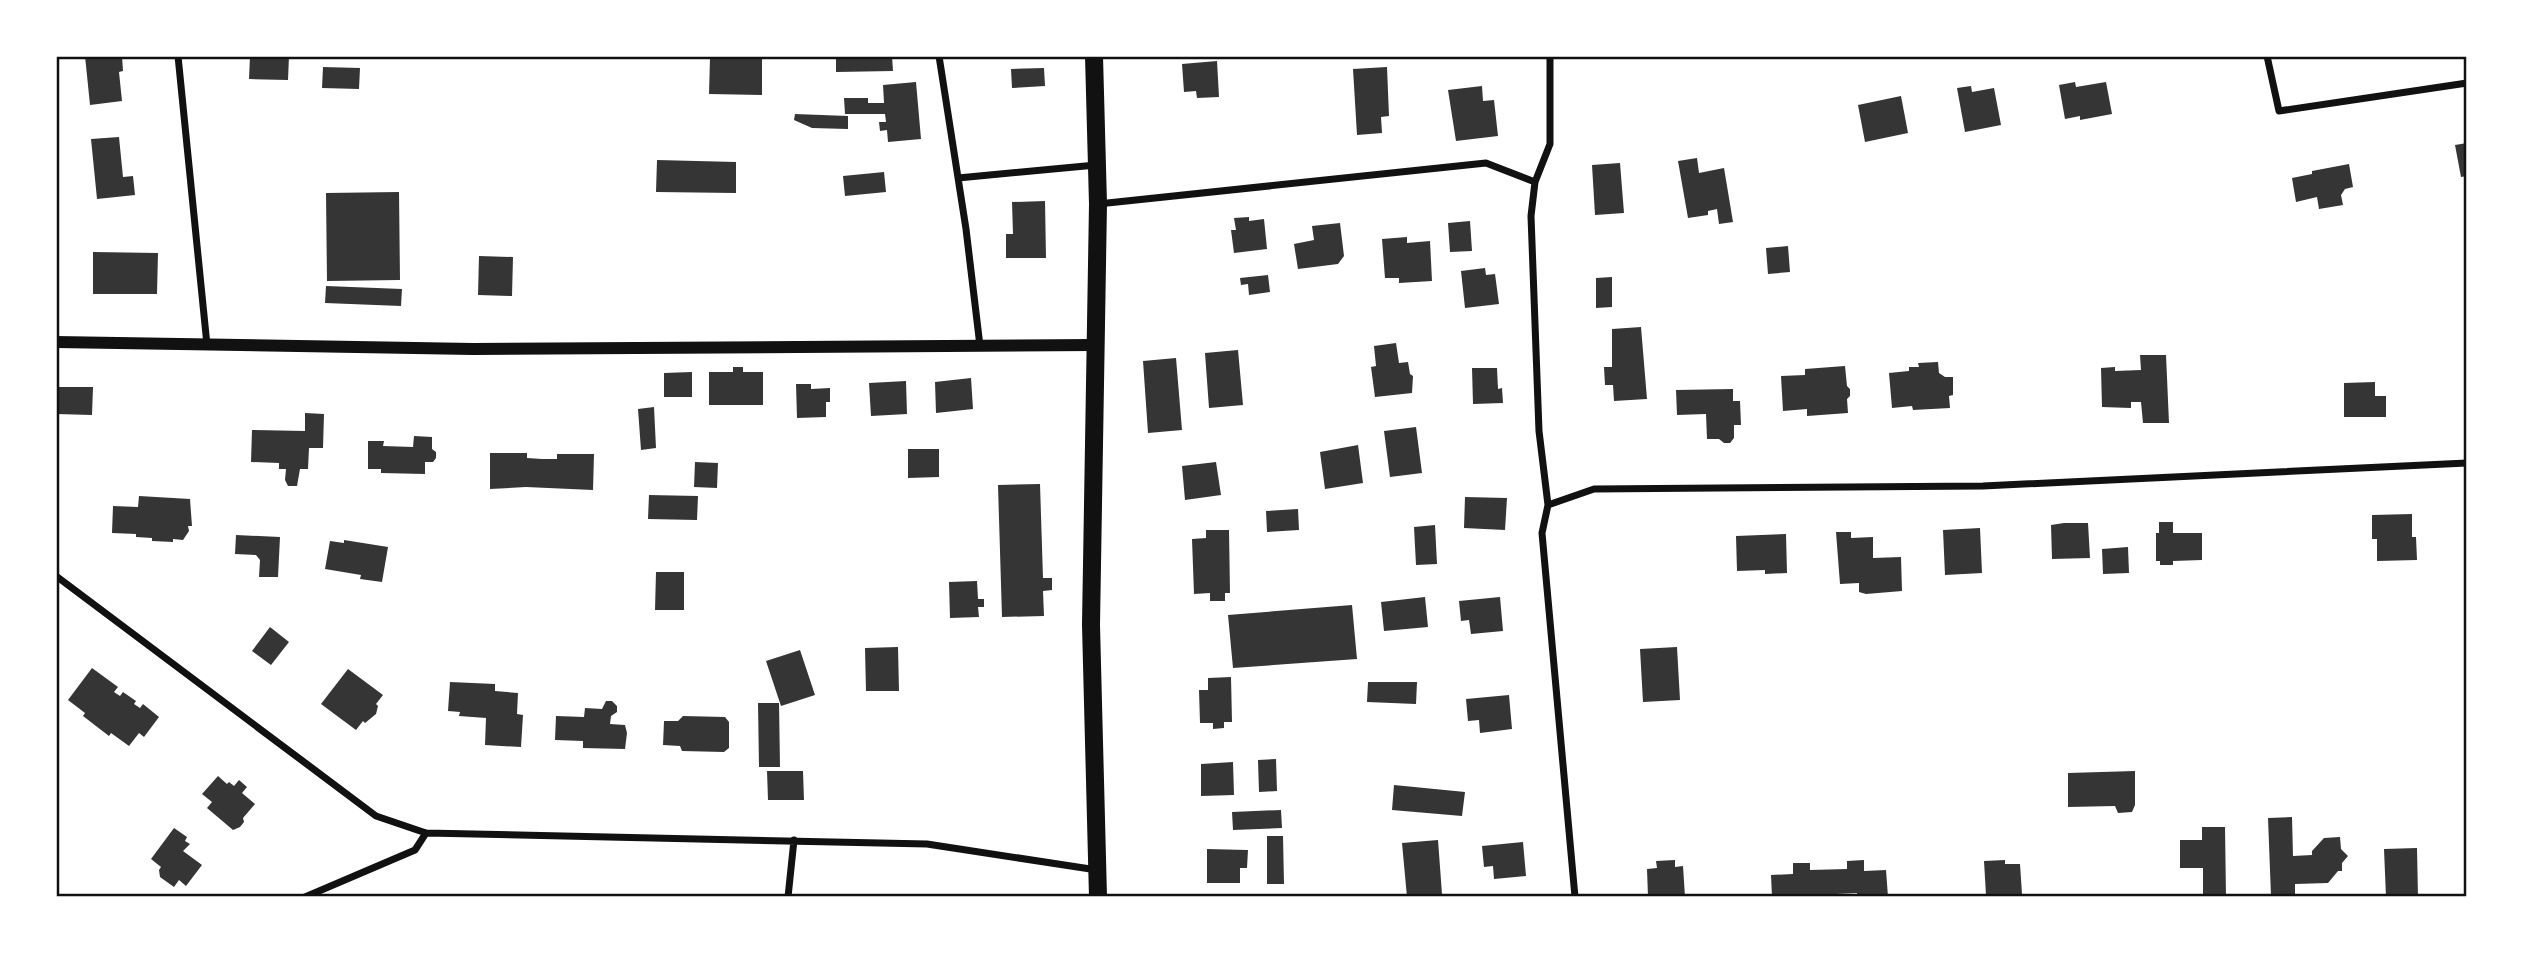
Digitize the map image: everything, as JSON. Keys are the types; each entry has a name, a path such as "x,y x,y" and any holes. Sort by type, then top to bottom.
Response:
{"main road":[{"path":"1094,56 1098,204 1091,625 1098,897"}],"street":[{"path":"178,56 207,345"},
{"path":"939,56 980,345"},
{"path":"1550,56 1550,144 1535,182 1531,216 1539,431 1548,505 1542,533 1575,897"},
{"path":"2267,56 2279,111 2467,83"},
{"path":"1098,204 1486,163 1535,182"},
{"path":"958,178 1097,165"},
{"path":"56,342 473,349 1094,345"},
{"path":"1548,505 1594,489 1983,486 2467,463"},
{"path":"56,576 376,816 426,833 928,844 1098,870"},
{"path":"305,897 415,850 426,833"},
{"path":"788,897 794,840"}],"building":[{"path":"85,56 122,56 123,71 119,72 122,101 90,105"},
{"path":"250,56 289,56 288,80 249,79"},
{"path":"836,56 892,56 893,71 836,72"},
{"path":"710,58 762,58 762,95 709,94"},
{"path":"1217,61 1219,97 1197,98 1196,91 1184,92 1182,64"},
{"path":"323,67 360,68 359,89 322,88"},
{"path":"1387,67 1389,116 1381,117 1382,133 1357,135 1353,69"},
{"path":"1044,68 1045,86 1012,88 1011,69"},
{"path":"916,82 921,139 888,142 887,130 880,131 879,122 886,122 885,114 845,114 844,98 868,98 868,103 884,103 883,85"},
{"path":"2075,82 2076,87 2106,82 2112,114 2080,120 2080,116 2065,119 2059,85"},
{"path":"1482,86 1483,101 1494,100 1498,136 1456,141 1448,90"},
{"path":"1971,86 1972,92 1994,88 2001,125 1965,132 1957,88"},
{"path":"1901,96 1908,133 1865,142 1858,105"},
{"path":"795,114 848,116 848,129 812,128 794,120"},
{"path":"119,137 123,177 133,176 135,195 97,199 91,139"},
{"path":"2467,143 2467,176 2461,177 2455,145"},
{"path":"1697,158 1699,173 1724,168 1733,222 1719,224 1717,209 1708,211 1708,215 1688,218 1678,161"},
{"path":"657,160 736,162 736,193 656,192"},
{"path":"1620,163 1624,213 1595,215 1592,165"},
{"path":"2349,164 2353,187 2345,189 2341,195 2343,205 2319,209 2317,197 2296,202 2292,178"},
{"path":"884,172 886,192 845,196 843,176"},
{"path":"399,192 400,280 327,281 326,193"},
{"path":"1045,201 1046,258 1006,258 1006,234 1013,234 1012,202"},
{"path":"1249,217 1249,221 1264,219 1267,249 1234,253 1231,230 1236,230 1234,218"},
{"path":"1470,221 1472,251 1450,252 1448,223"},
{"path":"1340,223 1344,256 1338,264 1298,269 1294,244 1314,240 1312,226"},
{"path":"1407,237 1407,243 1430,241 1432,281 1399,283 1399,278 1385,278 1382,239"},
{"path":"1788,246 1790,272 1768,274 1766,248"},
{"path":"93,252 158,253 157,294 93,294"},
{"path":"479,256 513,257 512,296 478,295"},
{"path":"1485,268 1486,275 1495,274 1499,304 1465,308 1461,271"},
{"path":"1268,275 1270,292 1249,295 1248,284 1241,285 1240,278"},
{"path":"1612,277 1612,307 1596,308 1596,278"},
{"path":"326,286 402,289 401,306 325,303"},
{"path":"1641,327 1647,399 1614,401 1613,385 1605,385 1604,367 1612,367 1612,329"},
{"path":"1396,343 1399,363 1408,362 1410,374 1413,376 1412,393 1375,397 1371,367 1376,366 1374,346"},
{"path":"1238,350 1243,405 1209,408 1205,353"},
{"path":"2140,355 2166,355 2169,423 2143,423 2141,402 2131,402 2131,408 2102,407 2101,368 2115,367 2115,371 2141,370"},
{"path":"1176,358 1182,430 1148,433 1143,361"},
{"path":"1938,362 1939,373 1945,377 1953,377 1953,395 1949,396 1950,408 1892,408 1889,373 1909,371 1909,367 1919,367 1918,363"},
{"path":"1845,366 1847,386 1850,389 1847,399 1848,413 1807,416 1807,409 1783,411 1781,376 1805,375 1805,369"},
{"path":"733,367 743,367 743,372 763,372 763,405 709,405 709,372 733,372"},
{"path":"1472,368 1497,368 1498,389 1502,388 1503,403 1473,404"},
{"path":"692,372 692,397 664,397 664,373"},
{"path":"971,378 973,409 936,413 935,382"},
{"path":"906,381 907,414 871,416 869,383"},
{"path":"2375,382 2375,396 2386,396 2386,417 2344,417 2344,383"},
{"path":"796,384 811,384 811,389 830,388 826,417 797,418"},
{"path":"56,387 93,387 92,415 56,414"},
{"path":"1733,389 1733,401 1740,401 1741,425 1734,425 1734,438 1730,443 1707,439 1706,414 1677,415 1676,390"},
{"path":"654,407 656,448 641,450 638,409"},
{"path":"305,413 324,414 323,448 309,448 308,469 300,469 297,486 288,486 285,480 286,469 279,469 279,463 251,462 252,430 305,431"},
{"path":"1416,427 1422,473 1390,477 1384,431"},
{"path":"414,436 432,437 432,449 436,452 436,458 433,462 425,462 425,474 381,473 381,469 368,469 368,441 384,441 383,446 413,447"},
{"path":"1358,445 1363,483 1325,489 1320,452"},
{"path":"908,449 939,449 939,477 908,478"},
{"path":"490,453 527,453 527,458 542,459 557,459 557,454 594,454 593,490 526,487 490,489"},
{"path":"695,462 718,463 717,488 694,487"},
{"path":"1216,462 1221,495 1185,500 1182,466"},
{"path":"1040,484 1043,578 1052,578 1052,590 1043,591 1044,616 1002,617 998,485"},
{"path":"649,495 698,496 697,520 648,519"},
{"path":"139,496 190,499 192,526 188,526 189,531 183,540 152,541 152,538 136,537 136,534 112,533 113,506 138,507"},
{"path":"1465,497 1507,498 1505,530 1464,528"},
{"path":"1298,509 1299,530 1267,532 1266,511"},
{"path":"2412,514 2412,537 2416,537 2417,560 2377,561 2377,539 2372,539 2372,515"},
{"path":"2159,522 2173,522 2173,533 2202,533 2202,560 2173,561 2173,565 2160,565 2160,561 2156,561 2156,533 2159,533"},
{"path":"2088,523 2090,558 2052,559 2051,525"},
{"path":"1435,525 1437,564 1416,565 1414,527"},
{"path":"1980,528 1982,573 1945,575 1943,530"},
{"path":"1206,530 1229,530 1230,593 1225,593 1225,601 1210,601 1210,593 1194,594 1192,539 1206,538"},
{"path":"1836,532 1851,532 1851,538 1873,537 1873,558 1901,557 1902,591 1866,594 1859,592 1859,583 1840,584"},
{"path":"1786,534 1787,573 1765,574 1765,570 1737,571 1736,536"},
{"path":"236,535 280,537 278,577 259,577 260,560 256,555 235,554"},
{"path":"344,540 388,547 382,582 360,579 361,575 325,569 330,541 344,543"},
{"path":"2128,547 2129,573 2103,574 2102,549"},
{"path":"656,572 684,572 684,610 655,610"},
{"path":"977,581 978,599 984,599 984,607 978,607 979,617 950,618 949,582"},
{"path":"1425,597 1428,627 1384,631 1381,602"},
{"path":"1500,597 1503,631 1471,634 1469,620 1461,621 1459,601"},
{"path":"1352,605 1357,659 1233,668 1228,615"},
{"path":"270,627 289,642 271,665 252,651"},
{"path":"898,647 899,691 866,691 865,648"},
{"path":"1677,647 1680,700 1643,702 1640,649"},
{"path":"800,650 815,695 781,706 766,661"},
{"path":"92,668 118,687 114,692 120,696 123,692 136,701 134,704 140,708 143,704 159,717 144,737 139,733 129,746 111,733 109,736 83,716 85,713 68,700"},
{"path":"348,669 383,695 376,704 376,714 365,723 363,721 356,730 321,704"},
{"path":"1231,677 1232,722 1224,722 1224,728 1213,729 1213,723 1200,723 1199,690 1208,690 1208,678"},
{"path":"450,682 495,684 495,691 518,693 517,714 523,715 521,747 485,745 486,718 459,716 460,712 448,711"},
{"path":"1368,682 1417,682 1416,704 1367,702"},
{"path":"1509,695 1512,729 1480,733 1479,720 1468,721 1466,699"},
{"path":"606,701 612,701 617,706 617,712 611,716 610,724 625,725 625,749 583,748 583,741 555,740 556,716 584,717 585,708 602,709"},
{"path":"758,703 779,703 780,767 759,767"},
{"path":"683,716 725,717 729,722 729,748 724,752 682,751 680,746 663,745 664,721 678,721"},
{"path":"1276,759 1277,791 1259,792 1258,760"},
{"path":"1233,762 1234,795 1201,796 1201,764"},
{"path":"767,771 803,771 804,800 768,800"},
{"path":"2135,771 2135,805 2132,812 2118,813 2115,806 2068,807 2068,773"},
{"path":"218,776 234,786 239,780 247,787 242,793 255,804 243,818 244,822 240,827 233,830 207,808 212,802 202,794"},
{"path":"1394,785 1465,792 1462,816 1392,810"},
{"path":"1281,810 1282,828 1233,830 1232,812"},
{"path":"2292,817 2293,856 2312,855 2312,851 2324,838 2340,837 2341,849 2348,856 2342,863 2342,871 2338,871 2328,883 2295,884 2295,895 2271,896 2268,818"},
{"path":"2202,827 2225,827 2226,897 2203,897 2203,868 2180,868 2180,840 2202,840"},
{"path":"174,828 187,837 185,841 190,844 183,851 202,865 186,886 179,880 174,887 160,877 161,867 151,859"},
{"path":"1267,836 1283,836 1284,884 1267,884"},
{"path":"1438,840 1442,894 1407,897 1402,843"},
{"path":"1523,842 1526,876 1494,879 1493,866 1484,867 1482,846"},
{"path":"2417,848 2418,897 2386,897 2384,849"},
{"path":"1207,849 1248,850 1247,868 1240,868 1240,883 1207,883"},
{"path":"1675,860 1675,867 1683,866 1685,897 1648,897 1647,869 1657,868 1656,861"},
{"path":"1864,860 1864,871 1886,870 1888,897 1857,897 1857,893 1772,897 1771,875 1793,874 1793,863 1810,863 1810,870 1847,869 1847,861"},
{"path":"2005,860 2005,864 2020,864 2022,894 1986,895 1984,861"}]}
